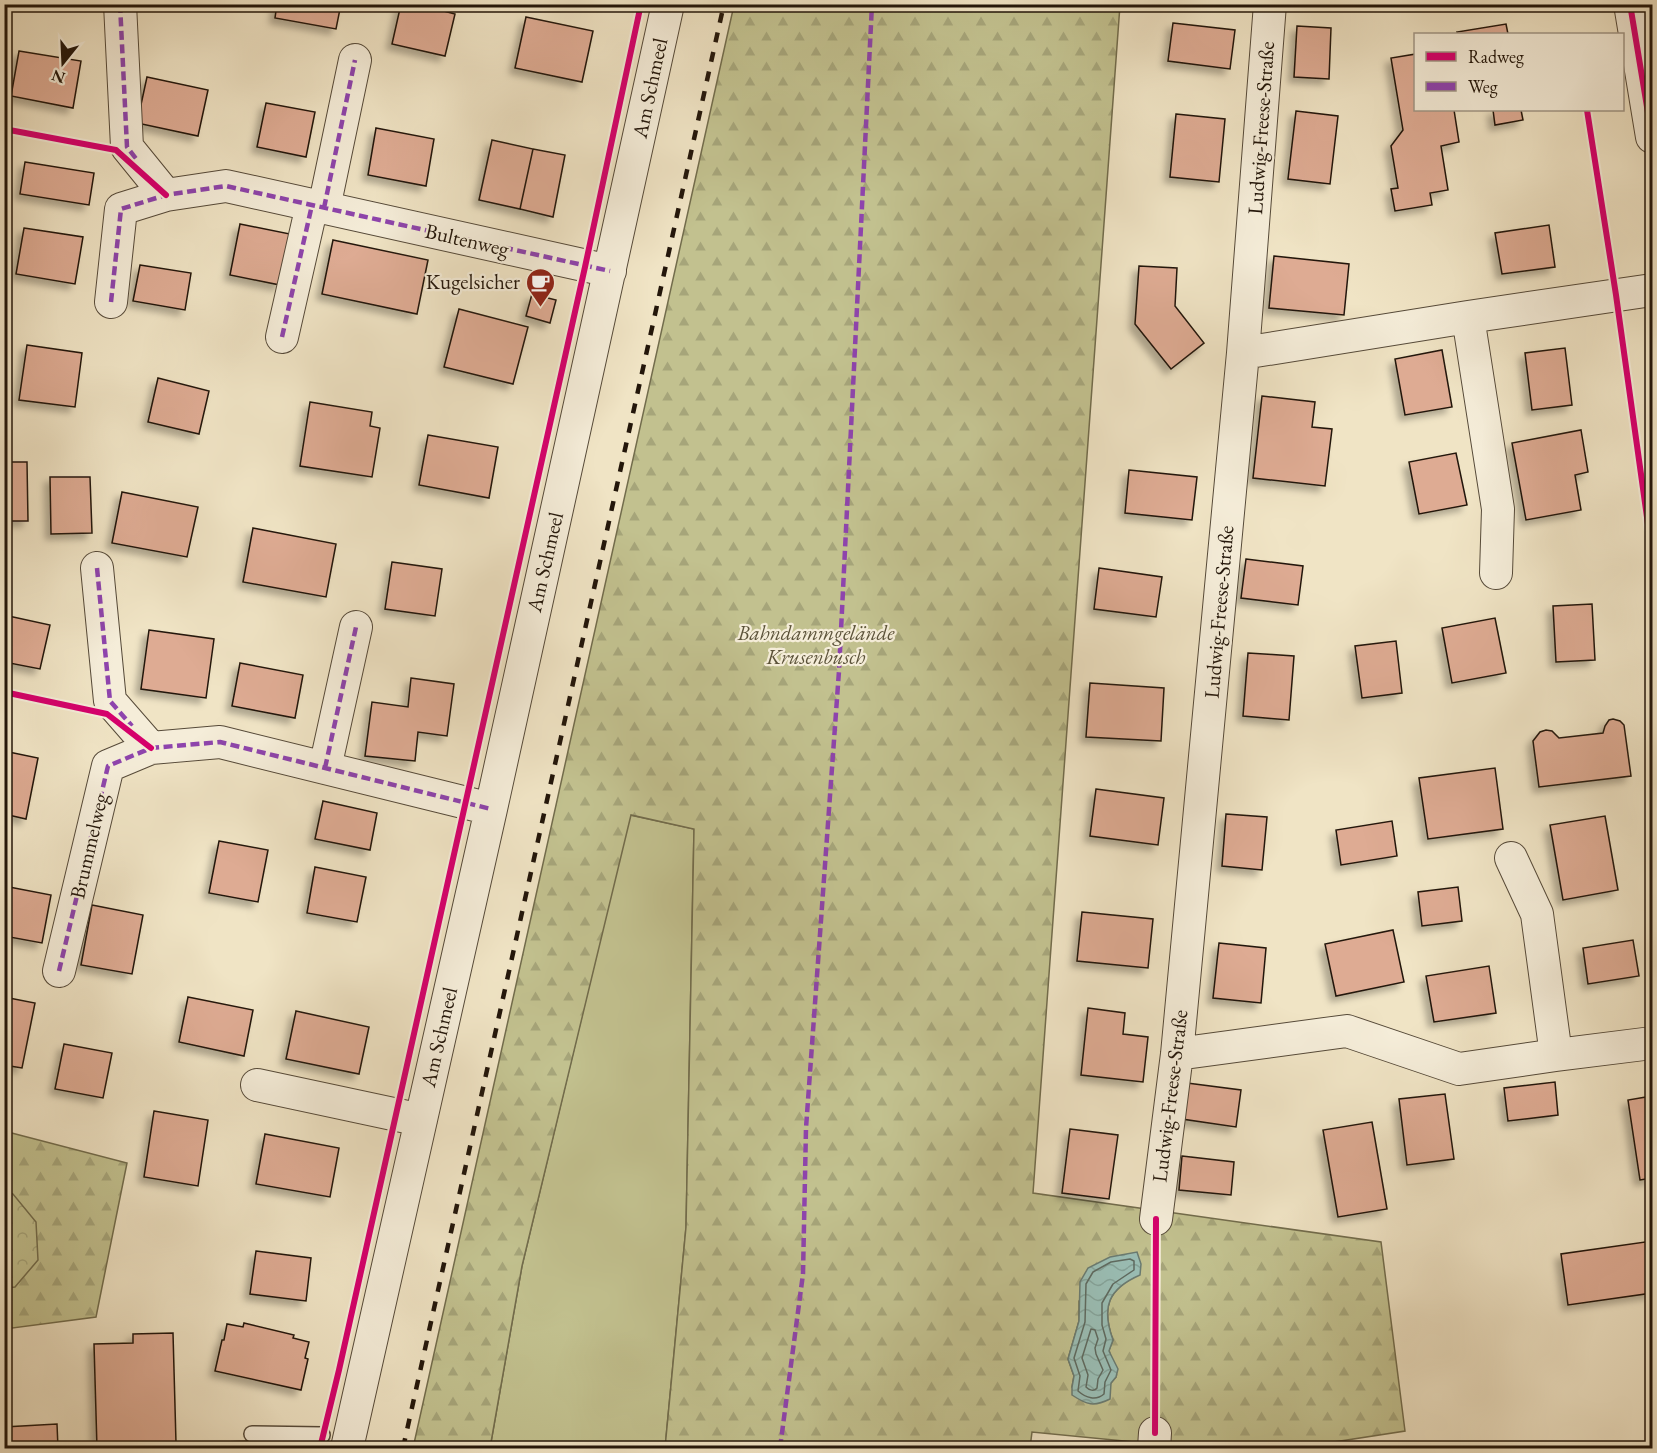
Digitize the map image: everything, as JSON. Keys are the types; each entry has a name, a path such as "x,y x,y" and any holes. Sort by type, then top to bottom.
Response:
{"street":[{"path":"120,4 127,147 166,195"},
{"name":"Am Schmeel","path":"334,1442 421,1120 668,4"},
{"name":"Ludwig-Freese-Straße","path":"1156,1219 1177,1054 1243,353 1270,4"},
{"path":"1630,4 1653,137"},
{"path":"282,337 355,60"},
{"name":"Bultenweg","path":"111,302 121,209 166,195 226,186 610,271"},
{"path":"1243,353 1653,290"},
{"path":"1468,317 1498,510 1496,573"},
{"path":"97,568 110,700 152,748"},
{"path":"325,768 356,627"},
{"name":"Brummelweg","path":"59,971 108,766 152,748 220,742 491,809"},
{"path":"1511,858 1537,914 1556,1055"},
{"path":"1177,1054 1347,1031 1460,1069 1653,1043"},
{"path":"257,1085 421,1120"}],"lane":[{"path":"252,1434 334,1442"}],"green space":[{"name":"Bahndammgelände Krusenbusch","path":"734,5 1120,5 1033,1193 1381,1242 1405,1431 1295,1448 1196,1448 1032,1432 1030,1448 665,1448 686,1227 694,829 631,815 522,1266 490,1448 413,1448","holes":["1140,1274 1114,1293 1108,1309 1109,1328 1113,1340 1109,1350 1116,1377 1111,1383 1072,1387 1074,1376 1068,1359 1079,1321 1079,1301"]},
{"path":"630,815 694,829 686,1227 665,1448 490,1448 522,1266"},
{"path":"4,1131 127,1163 96,1317 5,1329"},
{"path":"5,1190 13,1194 36,1222 38,1260 15,1287 5,1288"}],"water":[{"path":"1137,1252 1141,1264 1140,1275 1129,1280 1114,1293 1108,1309 1109,1328 1113,1340 1109,1351 1118,1369 1111,1383 1110,1399 1095,1404 1086,1403 1072,1395 1074,1376 1068,1359 1079,1321 1080,1282 1088,1268 1110,1257"}],"building":[{"path":"277,4 341,4 336,29 275,18"},
{"path":"401,4 417,4 455,14 445,56 392,44"},
{"path":"526,17 593,31 582,82 515,68"},
{"path":"1173,23 1235,30 1230,69 1168,61"},
{"path":"1506,24 1508,33 1458,33"},
{"path":"1297,26 1331,28 1329,79 1294,77"},
{"path":"19,51 81,61 73,108 11,96"},
{"path":"1414,54 1414,111 1454,111 1459,142 1441,146 1448,190 1430,193 1432,205 1395,211 1391,189 1398,188 1391,146 1403,130 1391,58"},
{"path":"147,77 208,90 198,136 137,123"},
{"path":"266,103 315,112 306,157 257,147"},
{"path":"1296,111 1338,116 1330,184 1288,179"},
{"path":"1493,111 1521,111 1523,120 1495,125"},
{"path":"1176,114 1225,119 1219,182 1170,177"},
{"path":"376,128 434,139 426,186 368,175"},
{"path":"492,140 533,149 520,209 479,200"},
{"path":"533,149 565,155 553,217 520,209"},
{"path":"25,162 94,173 89,205 20,194"},
{"path":"240,224 290,234 280,285 230,275"},
{"path":"1549,225 1555,267 1502,274 1495,233"},
{"path":"24,228 83,237 75,284 16,274"},
{"path":"333,240 428,260 417,314 322,294"},
{"path":"1274,256 1349,264 1344,315 1269,308"},
{"path":"140,265 191,273 185,310 133,301"},
{"path":"1139,266 1177,268 1175,306 1204,343 1171,369 1135,324"},
{"name":"Kugelsicher","path":"532,294 556,300 550,323 526,316"},
{"path":"459,309 528,327 513,384 444,367"},
{"path":"27,345 82,353 75,407 19,400"},
{"path":"1565,348 1572,405 1532,410 1525,353"},
{"path":"1442,350 1452,407 1405,415 1395,359"},
{"path":"158,378 209,391 199,434 148,422"},
{"path":"1262,396 1315,402 1312,427 1332,429 1325,486 1253,478"},
{"path":"310,402 372,412 370,426 380,428 372,477 300,466"},
{"path":"1581,430 1588,472 1575,475 1581,510 1526,520 1512,443"},
{"path":"428,435 498,447 489,498 419,485"},
{"path":"1456,453 1467,505 1419,514 1409,462"},
{"path":"4,462 27,462 28,521 4,521"},
{"path":"1129,470 1197,477 1192,520 1125,513"},
{"path":"50,477 90,477 92,533 51,534"},
{"path":"122,492 198,507 187,557 112,543"},
{"path":"253,528 336,544 326,597 243,582"},
{"path":"1246,559 1303,566 1298,605 1241,598"},
{"path":"392,562 442,569 435,616 385,609"},
{"path":"1099,568 1162,577 1156,617 1094,609"},
{"path":"1592,604 1595,660 1556,662 1553,606"},
{"path":"4,615 50,625 40,669 4,662"},
{"path":"1495,618 1506,673 1452,683 1442,628"},
{"path":"149,630 214,639 206,698 141,689"},
{"path":"1396,641 1402,693 1362,698 1355,646"},
{"path":"1248,653 1294,656 1289,720 1243,716"},
{"path":"240,663 303,675 295,718 232,706"},
{"path":"411,678 454,684 447,736 418,732 415,761 365,756 372,702 408,707"},
{"path":"1090,683 1164,688 1161,741 1086,737"},
{"path":"1613,719 1624,725 1631,776 1539,787 1533,741 1540,732 1552,731 1559,738 1603,733 1609,720"},
{"path":"4,751 38,758 26,819 4,814"},
{"path":"1495,768 1503,829 1428,839 1419,778"},
{"path":"1096,789 1164,798 1158,845 1090,836"},
{"path":"323,801 377,813 370,850 315,839"},
{"path":"1226,814 1267,817 1262,870 1222,866"},
{"path":"1605,816 1618,890 1563,900 1550,825"},
{"path":"1392,821 1397,856 1341,865 1336,830"},
{"path":"219,841 268,850 258,902 209,893"},
{"path":"315,867 366,877 357,922 307,913"},
{"path":"4,886 51,895 42,943 4,936 6,927 4,927"},
{"path":"1458,887 1462,921 1422,926 1418,892"},
{"path":"92,905 143,915 132,974 81,965"},
{"path":"1082,912 1153,919 1148,968 1077,961"},
{"path":"1393,930 1404,982 1336,996 1325,944"},
{"path":"1633,940 1639,976 1588,984 1583,948"},
{"path":"1219,943 1266,948 1261,1003 1213,998"},
{"path":"1489,966 1496,1013 1434,1022 1426,976"},
{"path":"4,997 35,1003 22,1068 4,1065"},
{"path":"188,997 253,1010 244,1056 179,1042"},
{"path":"1088,1008 1125,1013 1123,1034 1148,1037 1143,1082 1081,1075"},
{"path":"296,1011 369,1027 359,1074 286,1059"},
{"path":"64,1044 112,1053 103,1098 55,1089"},
{"path":"1555,1082 1558,1115 1508,1121 1504,1088"},
{"path":"1187,1083 1241,1090 1236,1127 1182,1119"},
{"path":"1445,1094 1454,1159 1407,1165 1399,1099"},
{"path":"1652,1096 1652,1178 1640,1180 1628,1100"},
{"path":"154,1111 208,1120 198,1186 144,1177"},
{"path":"1372,1122 1387,1209 1338,1217 1323,1130"},
{"path":"1070,1129 1118,1135 1109,1199 1062,1193"},
{"path":"265,1134 339,1148 330,1197 256,1184"},
{"path":"1182,1156 1234,1162 1231,1195 1179,1190"},
{"path":"1652,1241 1652,1293 1568,1305 1561,1254"},
{"path":"256,1251 311,1258 306,1301 250,1294"},
{"path":"244,1323 294,1335 293,1338 309,1342 305,1358 308,1359 301,1390 215,1371 227,1324 243,1327"},
{"path":"173,1333 176,1443 261,1441 262,1448 97,1448 94,1344 133,1343 133,1334"},
{"path":"57,1424 58,1448 4,1448 4,1427"}],"railway":[{"path":"403,1448 724,4"}],"marked path":[{"path":"120,4 127,147 137,160"},
{"path":"780,1448 803,1274 806,1128 839,671 872,4"},
{"path":"324,208 355,60"},
{"path":"111,302 121,209 166,195 226,186 610,271"},
{"path":"282,337 312,205"},
{"path":"97,568 110,701 132,726"},
{"path":"325,768 356,627"},
{"path":"59,971 108,766 151,748 220,742 491,809"}],"cycle path":[{"path":"320,1448 585,267 641,4"},
{"path":"1630,4 1652,137"},
{"path":"1587,111 1616,295 1652,553"},
{"path":"4,129 116,150 166,195"},
{"path":"4,692 107,714 151,748"},
{"path":"1155,1433 1156,1219"}],"place":[{"name":"Kugelsicher","path":"541,308"}]}
